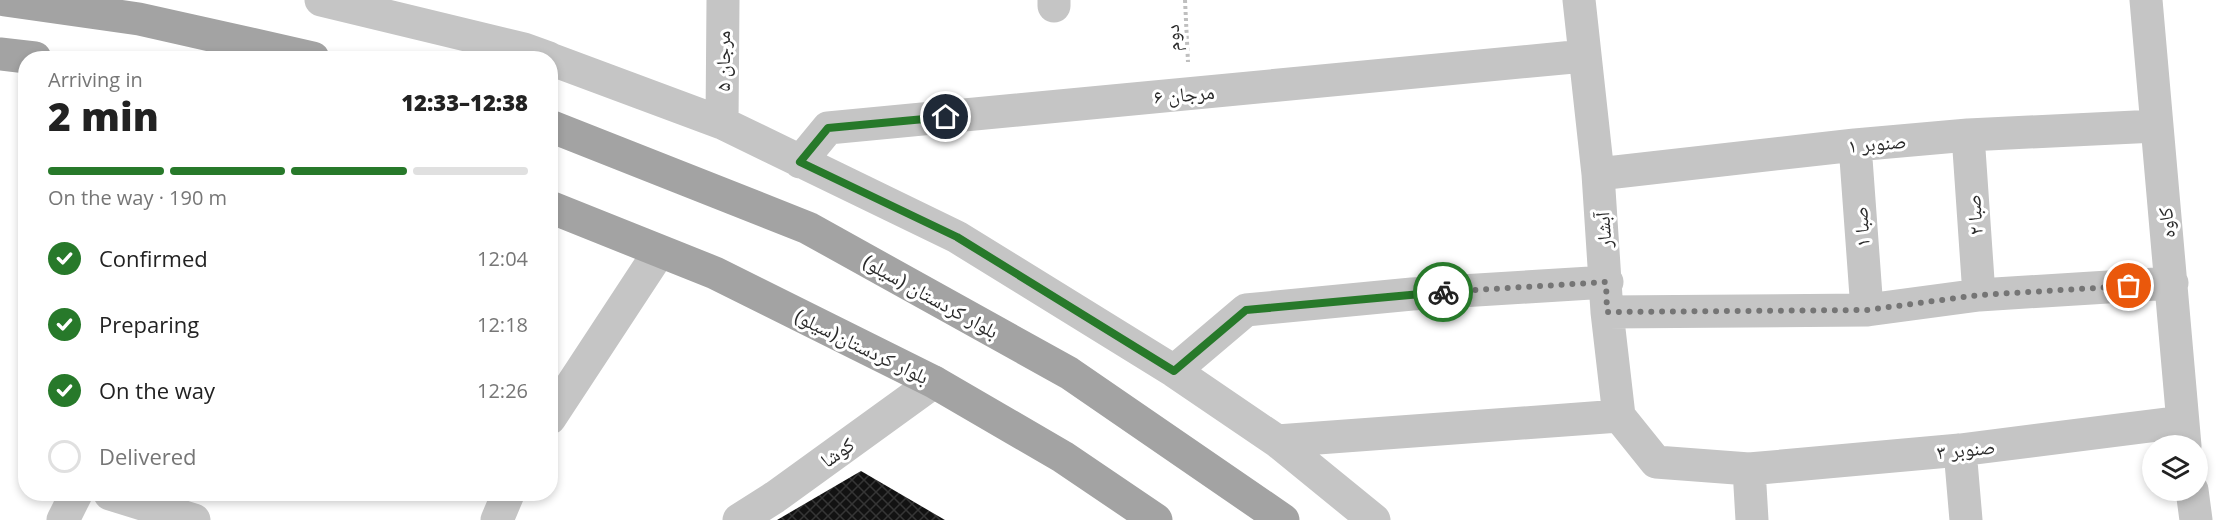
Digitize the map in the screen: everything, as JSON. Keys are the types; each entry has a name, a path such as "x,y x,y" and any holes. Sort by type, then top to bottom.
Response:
{"main road":[{"path":"5,0 139,20 281,51"},
{"path":"0,54 18,56"},
{"name":"بلوار کردستان (سیلو)","path":"558,129 808,228 1069,373 1283,520"},
{"name":"بلوار کردستان(سیلو)","path":"558,210 715,273 934,382 1064,457 1156,520"}],"street":[{"path":"321,0 529,51"},
{"name":"مرجان ۵","path":"722,123 723,0"},
{"name":"آبشار","path":"1578,0 1598,174 1619,416"},
{"name":"کاوه","path":"2146,0 2184,434"},
{"name":"مرجان ۶","path":"800,162 828,128 1584,56"},
{"path":"558,62 722,123 957,237 1174,371 1277,441 1374,520"},
{"name":"صنوبر ۱","path":"1598,174 1855,145 1968,135 2156,126"},
{"name":"صبا ۲","path":"1968,135 1979,295"},
{"name":"صبا ۱","path":"1855,145 1867,310"},
{"path":"558,406 658,252"},
{"path":"1174,371 1246,310 1412,294 1607,297 1867,310 1979,295 2172,283"},
{"name":"کوشا","path":"739,520 775,497 934,382"},
{"path":"1277,441 1619,416 1656,462 1749,469 1752,520"},
{"name":"صنوبر ۳","path":"1749,469 1960,450 2184,434"},
{"path":"1960,450 1966,520"},
{"path":"63,520 72,501"},
{"path":"133,501 194,520"},
{"path":"2193,501 2196,520"}],"path":[{"name":"دوم","path":"1185,0 1188,64"}],"building":[{"path":"861,471 945,520 777,520"}],"way so far":[{"path":"1443,292 1606,282 1607,312 1698,312 1867,310 1979,295 2129,286"}],"route":[{"path":"946,117 828,128 800,162 957,237 1174,371 1246,310 1443,292"}]}
